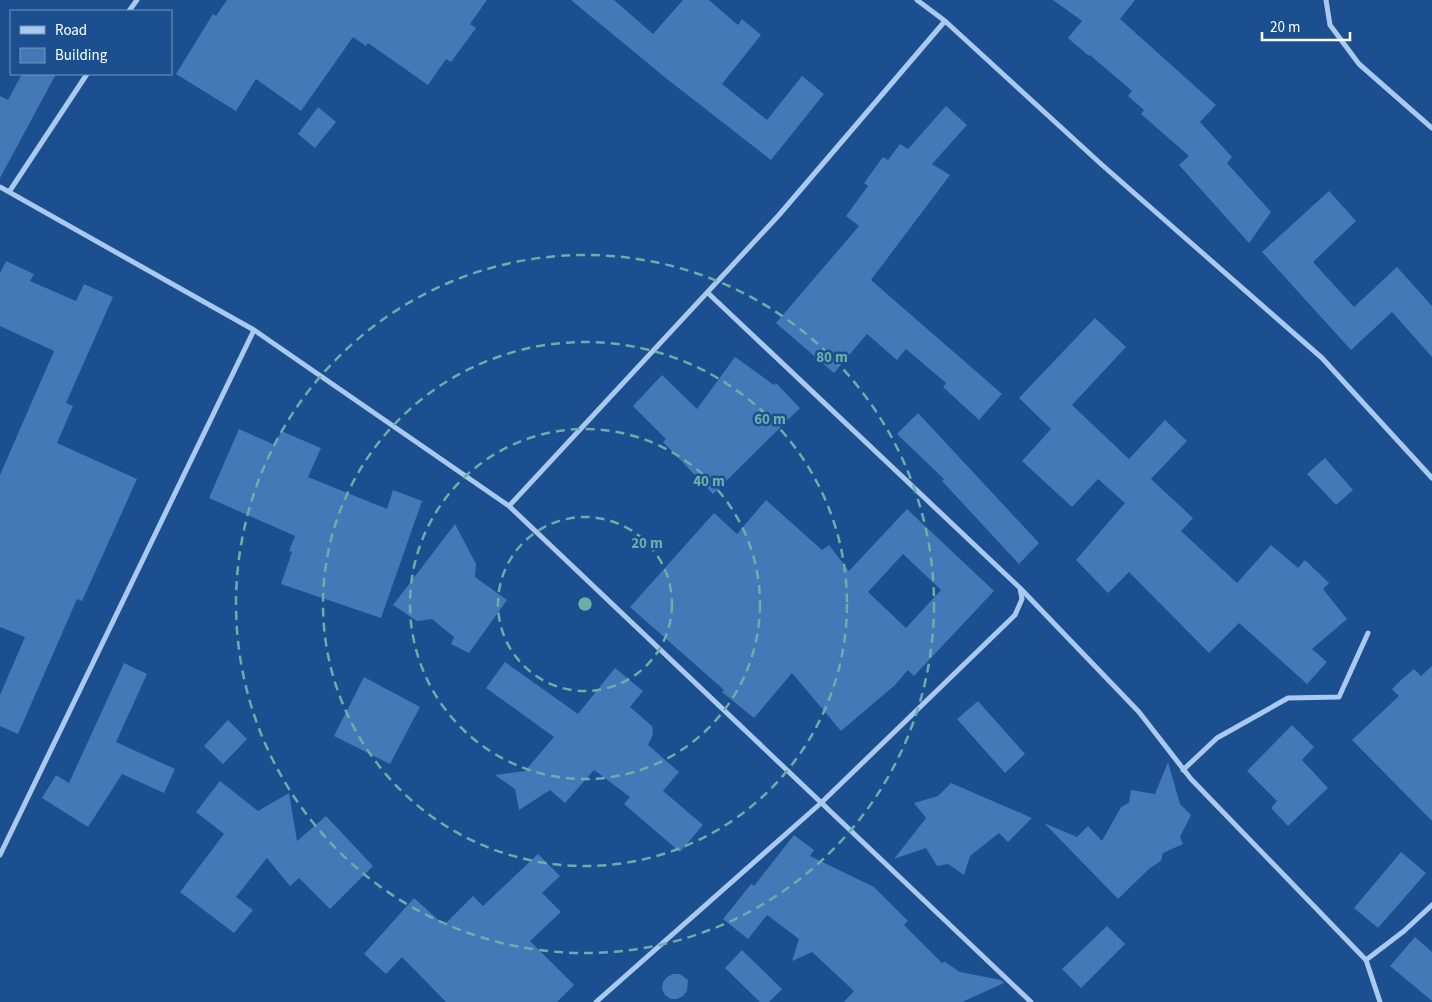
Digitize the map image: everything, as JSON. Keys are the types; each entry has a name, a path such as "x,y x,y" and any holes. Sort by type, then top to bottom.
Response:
{"street":[{"path":"917,0 945,21 1101,164 1322,358 1432,478"},
{"path":"1326,0 1330,25 1359,64 1432,128"},
{"path":"509,506 779,215 945,21"},
{"path":"9,192 86,75"},
{"path":"0,186 254,330 509,506 1031,1002"},
{"path":"708,293 1020,588 1139,712 1184,770 1366,960 1380,1002"},
{"path":"0,855 254,330"},
{"path":"596,1002 821,803 1015,615 1022,599 1020,588"},
{"path":"1184,770 1217,738 1288,698 1339,696 1368,633"},
{"path":"1366,960 1404,931 1432,905"}],"building":[{"path":"227,0 487,0 470,24 476,28 451,62 446,59 428,85 368,43 366,46 353,37 301,111 256,79 236,111 176,74 213,14 216,16"},
{"path":"571,0 614,0 653,34 683,0 709,0 738,25 742,19 761,35 722,84 767,120 802,76 824,94 771,160 667,79"},
{"path":"1053,0 1135,0 1120,19 1216,105 1200,122 1232,157 1227,163 1271,212 1249,243 1179,165 1189,156 1141,114 1144,110 1128,96 1132,91 1068,38 1082,21"},
{"path":"21,75 55,75 0,178 0,96 8,100"},
{"path":"946,106 967,125 932,164 950,175 871,280 1002,394 979,420 943,387 946,383 906,349 897,360 867,334 834,373 776,323 859,226 846,216 868,186 864,183 883,157 888,160 900,144 908,149"},
{"path":"318,107 336,122 315,148 298,134"},
{"path":"1329,191 1356,221 1313,262 1354,307 1397,267 1432,306 1432,357 1392,312 1351,350 1262,252"},
{"path":"6,261 34,274 30,281 76,301 84,284 113,297 66,403 73,406 57,443 137,479 82,601 77,599 18,734 0,726 0,695 25,637 0,627 0,475 54,351 0,326 0,273"},
{"path":"1095,318 1126,347 1072,405 1129,459 1165,420 1187,441 1151,479 1193,518 1181,531 1237,583 1271,545 1298,568 1305,560 1329,583 1323,589 1347,619 1312,649 1327,662 1307,684 1239,623 1209,653 1129,572 1108,593 1076,560 1125,503 1098,479 1072,507 1022,461 1051,429 1019,398"},
{"path":"735,357 774,385 776,383 800,408 713,494 663,442 666,439 633,406 662,375 697,409"},
{"path":"918,413 1039,543 1019,564 942,481 944,479 897,434"},
{"path":"239,429 275,445 281,431 321,448 308,477 387,509 393,490 422,501 381,618 281,584 292,552 289,551 295,536 209,498"},
{"path":"1325,458 1353,490 1336,505 1307,474"},
{"path":"766,500 822,550 829,545 849,571 907,509 994,591 914,676 908,670 895,685 841,731 792,673 754,718 722,692 724,690 630,607 714,513 737,534","holes":["903,554 941,590 906,628 868,592"]},
{"path":"455,524 476,564 475,577 507,600 469,653 451,644 454,637 432,619 417,621 393,605"},
{"path":"505,662 578,714 615,668 643,691 630,707 652,726 653,734 648,745 679,772 663,791 703,825 680,852 624,804 630,797 594,770 565,803 550,790 519,810 515,789 495,775 525,771 554,737 486,688"},
{"path":"124,663 147,674 116,742 175,769 164,793 122,774 88,827 42,798 56,775 69,783"},
{"path":"1432,666 1432,821 1352,740 1399,696 1392,689 1401,680 1414,669 1421,676"},
{"path":"364,677 420,707 390,764 334,736"},
{"path":"978,701 1025,754 1005,773 957,719"},
{"path":"228,720 247,739 223,764 204,746"},
{"path":"1292,725 1314,747 1302,760 1328,788 1288,826 1271,808 1277,801 1247,771"},
{"path":"1168,762 1180,804 1191,815 1180,837 1183,844 1163,853 1161,861 1150,868 1118,899 1044,823 1077,837 1088,826 1102,841 1121,807 1129,803 1131,790 1155,794"},
{"path":"220,781 258,811 289,793 297,841 326,816 373,866 330,909 299,878 290,886 267,858 236,897 253,910 234,933 180,892 224,834 196,812"},
{"path":"951,783 1032,818 1008,842 999,833 970,856 964,875 948,864 937,866 926,848 894,859 926,818 914,803 938,796"},
{"path":"794,835 814,850 810,856 874,887 908,921 904,925 942,963 945,962 960,972 1001,980 1004,983 962,1002 844,1002 854,991 812,952 792,961 799,939 767,915 748,939 723,919 751,884 754,886"},
{"path":"1401,852 1426,873 1378,928 1354,908"},
{"path":"538,854 560,876 542,893 561,912 530,941 574,985 557,1002 446,1002 402,957 386,974 364,954 414,898 444,925 473,896 483,906"},
{"path":"1107,926 1125,944 1081,988 1062,969"},
{"path":"1415,937 1432,952 1432,1001 1390,966"},
{"path":"742,950 782,989 769,1002 760,1002 725,968"},
{"path":"673,974 680,974 688,980 687,991 677,999 671,999 665,995 662,989 663,982"}]}
